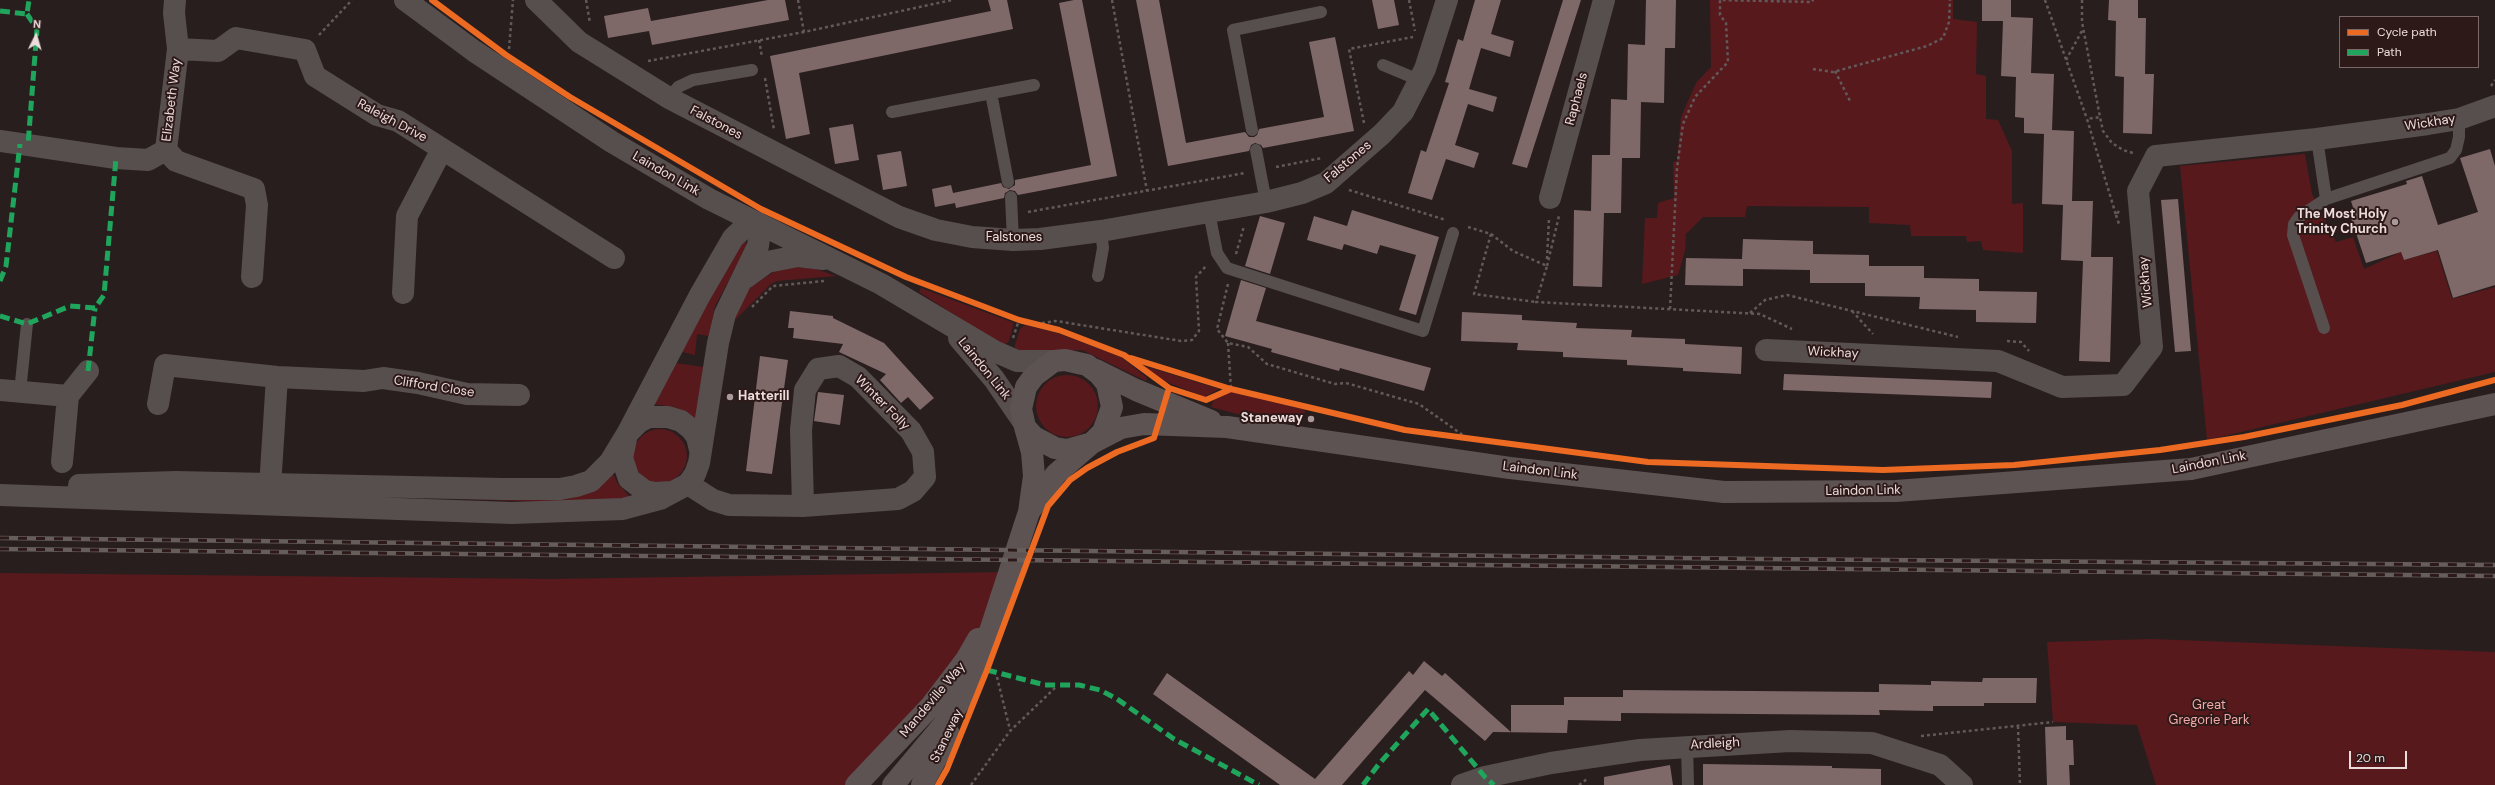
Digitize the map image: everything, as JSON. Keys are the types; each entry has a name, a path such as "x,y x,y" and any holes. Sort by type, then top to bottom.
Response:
{"main road":[{"path":"1054,361 1070,361 1088,365 1107,384 1112,407 1103,432 1092,444 1067,450 1055,448 1034,437 1024,423 1023,397 1026,387 1034,376 1054,361"},
{"name":"Laindon Link","path":"1088,365 1136,390 1227,427"},
{"name":"Laindon Link","path":"1092,444 1108,434 1133,425 1227,427 1510,468 1724,492 1896,491 2191,469 2495,404"},
{"name":"Mandeville Way","path":"893,785 945,723 970,687 982,659 997,606 1029,512 1034,476 1032,452 1024,423"},
{"name":"Mandeville Way","path":"1029,512 1056,474 1092,444"},
{"name":"Mandeville Way","path":"861,782 930,706 966,660 997,606"},
{"name":"Staneway","path":"922,785 956,720 970,687"}],"street":[{"name":"Elizabeth Way","path":"0,141 124,159 148,160 166,150 178,49 174,13 175,0"},
{"name":"Laindon Link","path":"406,0 474,51 612,142 709,198 758,223 837,272 881,284 1005,356 1034,362 1054,361"},
{"name":"Falstones","path":"536,0 579,42 669,98 899,217 936,230 972,237 1012,240 1040,239 1101,230 1266,202 1302,193 1326,183 1382,134 1404,112 1425,69 1447,0"},
{"name":"Raphaels","path":"1555,206 1604,0"},
{"path":"178,49 218,51 236,38 305,50"},
{"name":"Raleigh Drive","path":"305,50 314,76 377,115 398,121 614,258"},
{"name":"Wickhay","path":"1766,350 1998,361 2062,386 2123,385 2152,347 2138,191 2156,156 2317,139 2459,119 2495,106"},
{"name":"Raleigh Drive","path":"403,294 407,216 442,149"},
{"path":"166,150 176,161 254,189 257,205 252,277"},
{"path":"709,198 717,204 729,223 729,235 724,252"},
{"path":"0,490 124,483 560,489 592,481 602,472 627,434 724,252 742,228 749,223 758,223 760,229 758,246 733,293 725,314 718,343 699,463 683,487 641,505 581,512 512,513 269,506 0,495"},
{"path":"733,293 744,279 767,262 798,256 821,258 837,272"},
{"name":"Laindon Link","path":"943,321 994,379 1024,423"},
{"name":"Clifford Close","path":"158,404 165,365 277,377 364,381 383,378 418,382 468,394 519,395"},
{"name":"Winter Folly","path":"683,487 729,505 803,506 898,499 913,491 925,477 924,452 911,431 858,377 839,366 818,369 805,390 801,430 803,506"},
{"path":"62,462 68,396 88,370"},
{"path":"269,506 277,377"},
{"path":"10,391 68,396"},
{"path":"683,487 655,493 645,491 628,479 622,458 627,434 639,422 649,417 668,417 681,421 691,429 697,437 700,450"},
{"name":"Ardleigh","path":"1462,785 1484,777 1551,763 1687,746 1790,741 1872,743 1940,765 1962,785"}],"lane":[{"path":"1252,130 1233,30 1321,12"},
{"path":"1383,65 1419,80"},
{"path":"669,98 678,87 693,80 760,68"},
{"path":"892,112 1034,85"},
{"path":"991,93 1008,182"},
{"path":"2324,328 2293,235 2294,224 2299,217 2326,200 2450,158 2456,150 2459,137 2459,119"},
{"path":"2317,139 2326,200"},
{"path":"1256,150 1266,202"},
{"path":"1011,197 1012,240"},
{"path":"1210,212 1217,253 1227,268 1423,331 1456,227"},
{"path":"1098,276 1103,248 1101,230"},
{"path":"10,391 27,324"},
{"path":"1687,746 1688,785"}],"path":[{"path":"305,50 352,0"},
{"path":"500,51 508,56 513,0"},
{"path":"798,0 804,32"},
{"path":"640,62 804,32 952,0"},
{"path":"1112,0 1147,190"},
{"path":"1670,309 1677,168 1683,124 1695,97 1728,62 1726,23 1720,15 1720,0 1812,2 1813,0"},
{"path":"1813,69 1835,71 1927,46 1944,38 1949,22 1950,0"},
{"path":"2045,0 2088,119 2120,228"},
{"path":"2082,0 2084,29 2103,131 2112,143 2123,150 2133,153 2131,157"},
{"path":"2066,60 2084,29"},
{"path":"759,40 760,68 774,133"},
{"path":"1835,71 1851,103"},
{"path":"2088,119 2100,117"},
{"path":"1012,215 1325,158"},
{"path":"1326,183 1456,227 1491,234 1513,251 1547,266"},
{"path":"2116,215 2124,204"},
{"path":"1547,266 1555,206"},
{"path":"1536,302 1547,266 1555,206"},
{"path":"1491,234 1474,294 1536,302 1760,314 1794,330"},
{"path":"1031,322 1056,321 1181,341 1192,340 1199,331 1196,277 1217,253"},
{"path":"1231,269 1217,329 1228,343 1248,347 1267,364 1335,384 1346,383 1419,404 1467,438"},
{"path":"751,308 773,286 837,272"},
{"path":"1750,313 1765,300 1787,295 1965,338"},
{"path":"1852,310 1878,339"},
{"path":"1012,317 1051,328"},
{"path":"2000,340 2021,342 2031,354"},
{"path":"1228,343 1226,389 1238,390"},
{"path":"1450,436 1475,439"},
{"path":"995,672 1010,731"},
{"path":"971,785 1010,731 1057,686"},
{"path":"1919,737 2053,722"},
{"path":"2018,726 2020,785"}],"green space":[{"path":"1710,0 1953,0 1953,19 1977,22 1976,74 1986,76 1986,119 1998,120 2012,151 2012,204 2023,203 2023,253 1983,250 1981,241 1967,242 1966,236 1911,236 1910,225 1869,223 1869,207 1747,206 1745,217 1703,217 1686,234 1685,251 1678,275 1642,284 1645,218 1657,218 1658,203 1674,198 1673,162 1677,161 1681,117 1696,83 1711,67"},
{"path":"2305,154 2312,194 2336,242 2353,237 2364,269 2401,252 2404,260 2437,251 2452,299 2495,287 2495,372 2207,440 2180,166"},
{"path":"744,240 746,241 747,247 715,306 709,336 697,334 695,355 682,352 739,243"},
{"path":"796,267 816,269 836,276 777,281 771,284 735,320 732,320 745,293 752,286 775,271"},
{"path":"921,288 1014,323 1009,341 1003,346 919,292"},
{"path":"1025,325 1057,333 1121,357 1147,378 1146,381 1082,350 1022,353 1015,349 1015,345 1020,329"},
{"path":"675,363 704,367 698,417 695,419 674,407 653,404"},
{"path":"1141,365 1219,389 1204,397 1162,380"},
{"path":"1061,375 1073,375 1089,384 1096,394 1098,406 1096,418 1089,428 1073,437 1061,437 1050,432 1041,423 1036,412 1036,400 1041,389 1050,380"},
{"path":"1232,391 1305,410 1304,418 1245,416 1211,407 1214,399"},
{"path":"655,429 665,429 675,433 683,441 687,451 687,461 683,471 675,479 665,483 655,483 645,479 637,471 633,461 633,451 637,441 645,433"},
{"path":"613,474 618,484 631,498 571,503 384,496 568,499 580,495"},
{"path":"1008,572 966,660 856,785 0,785 0,573 549,579"},
{"name":"Great Gregorie Park","path":"2151,639 2495,652 2495,785 2156,785 2137,725 2053,722 2047,642"}],"building":[{"path":"768,0 785,0 789,20 652,45 649,31 608,38 604,16 648,8 651,21"},
{"path":"988,0 1007,0 1013,29 799,73 810,134 786,139 770,56 991,11"},
{"path":"1082,0 1117,176 1018,195 1015,191 1010,190 1005,193 1004,198 956,208 955,203 935,207 932,189 951,185 953,193 1001,183 1003,187 1009,189 1015,185 1015,180 1091,165 1059,3"},
{"path":"1136,0 1159,0 1186,143 1245,132 1249,137 1254,137 1257,135 1259,129 1324,117 1309,42 1335,37 1354,131 1263,148 1261,145 1255,143 1251,145 1249,151 1168,166"},
{"path":"1372,0 1394,0 1399,25 1378,29"},
{"path":"1475,0 1501,0 1491,34 1514,41 1510,57 1481,48 1469,89 1497,97 1493,112 1468,104 1455,145 1479,153 1474,168 1446,159 1432,200 1408,193 1421,150 1426,152 1449,83 1445,82 1458,39 1463,41"},
{"path":"1563,0 1581,0 1527,168 1512,164"},
{"path":"1646,0 1676,0 1675,48 1665,48 1664,103 1641,102 1640,158 1622,158 1621,213 1604,213 1602,287 1573,286 1574,210 1591,211 1592,155 1610,155 1611,99 1627,100 1628,44 1645,45"},
{"path":"1982,0 2011,0 2011,17 2033,18 2031,73 2054,74 2052,130 2074,131 2072,201 2093,201 2091,257 2113,257 2110,362 2079,361 2083,261 2061,260 2063,205 2042,204 2044,134 2024,133 2024,118 2015,117 2016,77 2001,76 2003,21 1982,21"},
{"path":"2109,0 2138,0 2138,18 2146,18 2145,74 2154,74 2152,134 2123,133 2124,77 2115,76 2116,21 2108,20"},
{"path":"853,124 859,160 835,164 829,128"},
{"name":"The Most Holy Trinity Church","path":"2490,149 2495,166 2495,285 2453,298 2438,250 2404,260 2401,252 2366,263 2351,218 2356,217 2351,201 2407,184 2406,181 2422,176 2438,225 2478,212 2460,158"},
{"path":"901,151 907,186 883,190 877,155"},
{"path":"2178,199 2191,351 2175,352 2161,200"},
{"path":"1352,210 1439,237 1416,315 1399,310 1416,255 1380,245 1377,254 1344,244 1342,250 1307,240 1314,216 1347,226"},
{"path":"1260,216 1285,223 1270,274 1245,266"},
{"path":"1743,239 1813,241 1813,254 1869,255 1869,266 1924,266 1924,278 1979,279 1979,291 2037,292 2036,323 1976,322 1976,310 1919,309 1920,297 1865,296 1865,283 1810,283 1810,270 1743,269 1743,286 1685,285 1686,258 1742,259"},
{"path":"1241,280 1266,288 1256,321 1431,368 1424,391 1340,368 1339,371 1271,352 1272,349 1225,336"},
{"path":"790,311 833,316 833,318 884,343 934,398 920,410 908,397 901,403 880,380 886,374 839,352 843,344 793,338 794,328 788,328"},
{"path":"1462,312 1522,315 1522,320 1577,323 1576,328 1632,330 1631,337 1685,339 1685,344 1742,347 1741,374 1683,371 1683,368 1627,365 1627,360 1563,357 1563,352 1517,350 1518,343 1461,341"},
{"path":"760,356 788,360 772,474 746,471"},
{"path":"1784,374 1992,382 1991,398 1783,390"},
{"path":"818,392 844,395 840,425 814,421"},
{"path":"1424,661 1442,676 1445,673 1511,732 1511,705 1564,705 1564,697 1623,697 1623,690 1879,692 1879,684 1931,685 1931,681 1982,682 1983,678 2037,678 2036,703 1984,703 1984,706 1933,706 1933,711 1879,710 1880,715 1621,713 1621,721 1568,720 1567,733 1493,732 1485,741 1425,690 1342,785 1280,785 1153,694 1167,673 1315,779 1409,671 1413,675"},
{"path":"2066,726 2066,740 2073,740 2074,765 2069,765 2070,785 2047,785 2045,727"},
{"path":"1703,764 1832,766 1832,768 1881,769 1881,785 1703,785"},
{"path":"1670,765 1673,785 1604,785 1604,777"}],"railway":[{"path":"0,538 1760,559 2495,565"},
{"path":"0,549 2495,576"}],"marked path":[{"path":"0,11 27,14 29,0"},
{"path":"27,14 37,29 28,145"},
{"path":"0,281 6,266 20,144"},
{"path":"0,316 27,324 70,306 95,308 104,295 116,158"},
{"path":"88,371 95,308"},
{"path":"987,670 1045,685 1079,685 1100,690 1117,699 1174,739 1259,785"},
{"path":"1363,785 1379,764 1428,709 1485,777 1494,785"}],"cycle path":[{"path":"432,0 506,55 570,97 761,209 906,277 1019,320 1059,330 1124,355 1169,388 1206,400 1231,389 1405,430 1648,462 1883,470 2014,465 2160,450 2244,437 2402,405 2495,380"},
{"path":"1131,358 1231,389"},
{"path":"938,785 947,769 987,670 1048,506 1070,480 1087,468 1117,452 1154,438 1169,388"}],"place":[{"name":"The Most Holy Trinity Church","path":"2395,222"},
{"name":"Hatterill","path":"730,397"},
{"name":"Staneway","path":"1311,419"}]}
